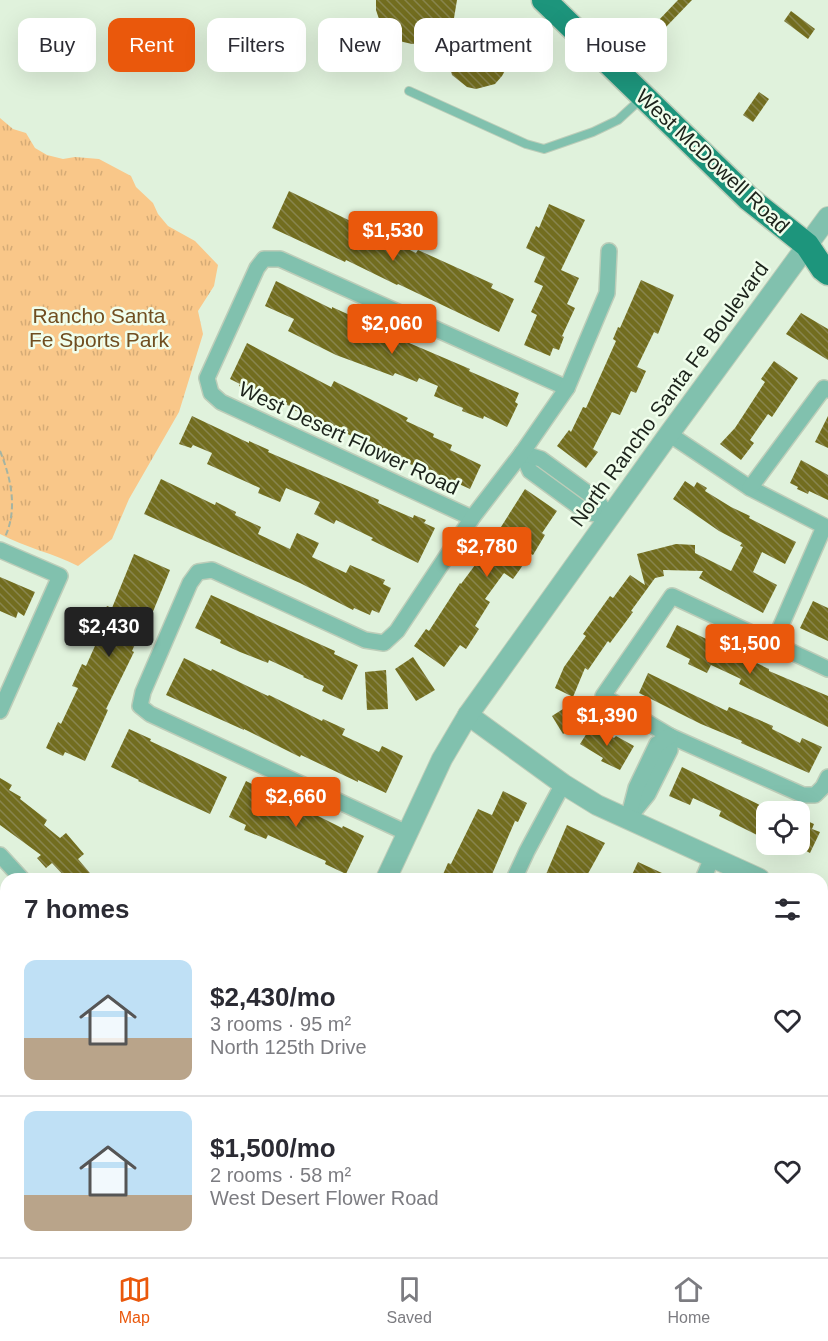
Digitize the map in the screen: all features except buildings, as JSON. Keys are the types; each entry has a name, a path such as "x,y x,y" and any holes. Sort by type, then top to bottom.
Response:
{"main road":[{"name":"West McDowell Road","path":"544,0 748,198 817,247 823,269 828,273"}],"street":[{"name":"North Rancho Santa Fe Boulevard","path":"389,873 442,759 468,715 669,434 817,247 828,218"},
{"path":"407,832 150,714 140,706 143,692 190,584 198,572 212,570 365,640 384,643 397,631 472,518 522,453 567,388 607,293 609,251"},
{"name":"West Desert Flower Road","path":"472,518 221,402 211,393 207,378 256,268 264,259 280,259 567,388"},
{"path":"750,488 826,389"},
{"path":"669,434 750,488 826,527 773,644"},
{"path":"522,453 530,471 586,512 609,517"},
{"path":"0,711 60,576 2,546"},
{"path":"828,669 672,596 603,696 670,735 803,795 814,795 823,787 828,777"},
{"path":"468,715 563,784 628,819 746,873"},
{"path":"628,819 648,794 670,750 670,735"},
{"path":"517,873 563,784"},
{"path":"0,855 16,873"},
{"path":"706,873 712,858"}],"lane":[{"path":"409,91 526,144 544,149 593,132 618,120 643,97"},
{"path":"502,133 506,124"}],"path":[{"path":"0,451 12,490 11,517 2,546"}],"green space":[{"name":"Rancho Santa Fe Sports Park","path":"0,118 13,129 26,133 35,148 47,155 63,159 75,157 99,159 131,176 136,187 153,203 158,214 168,226 195,241 218,265 214,286 198,311 203,334 179,412 129,499 112,539 78,566 0,534"}]}
